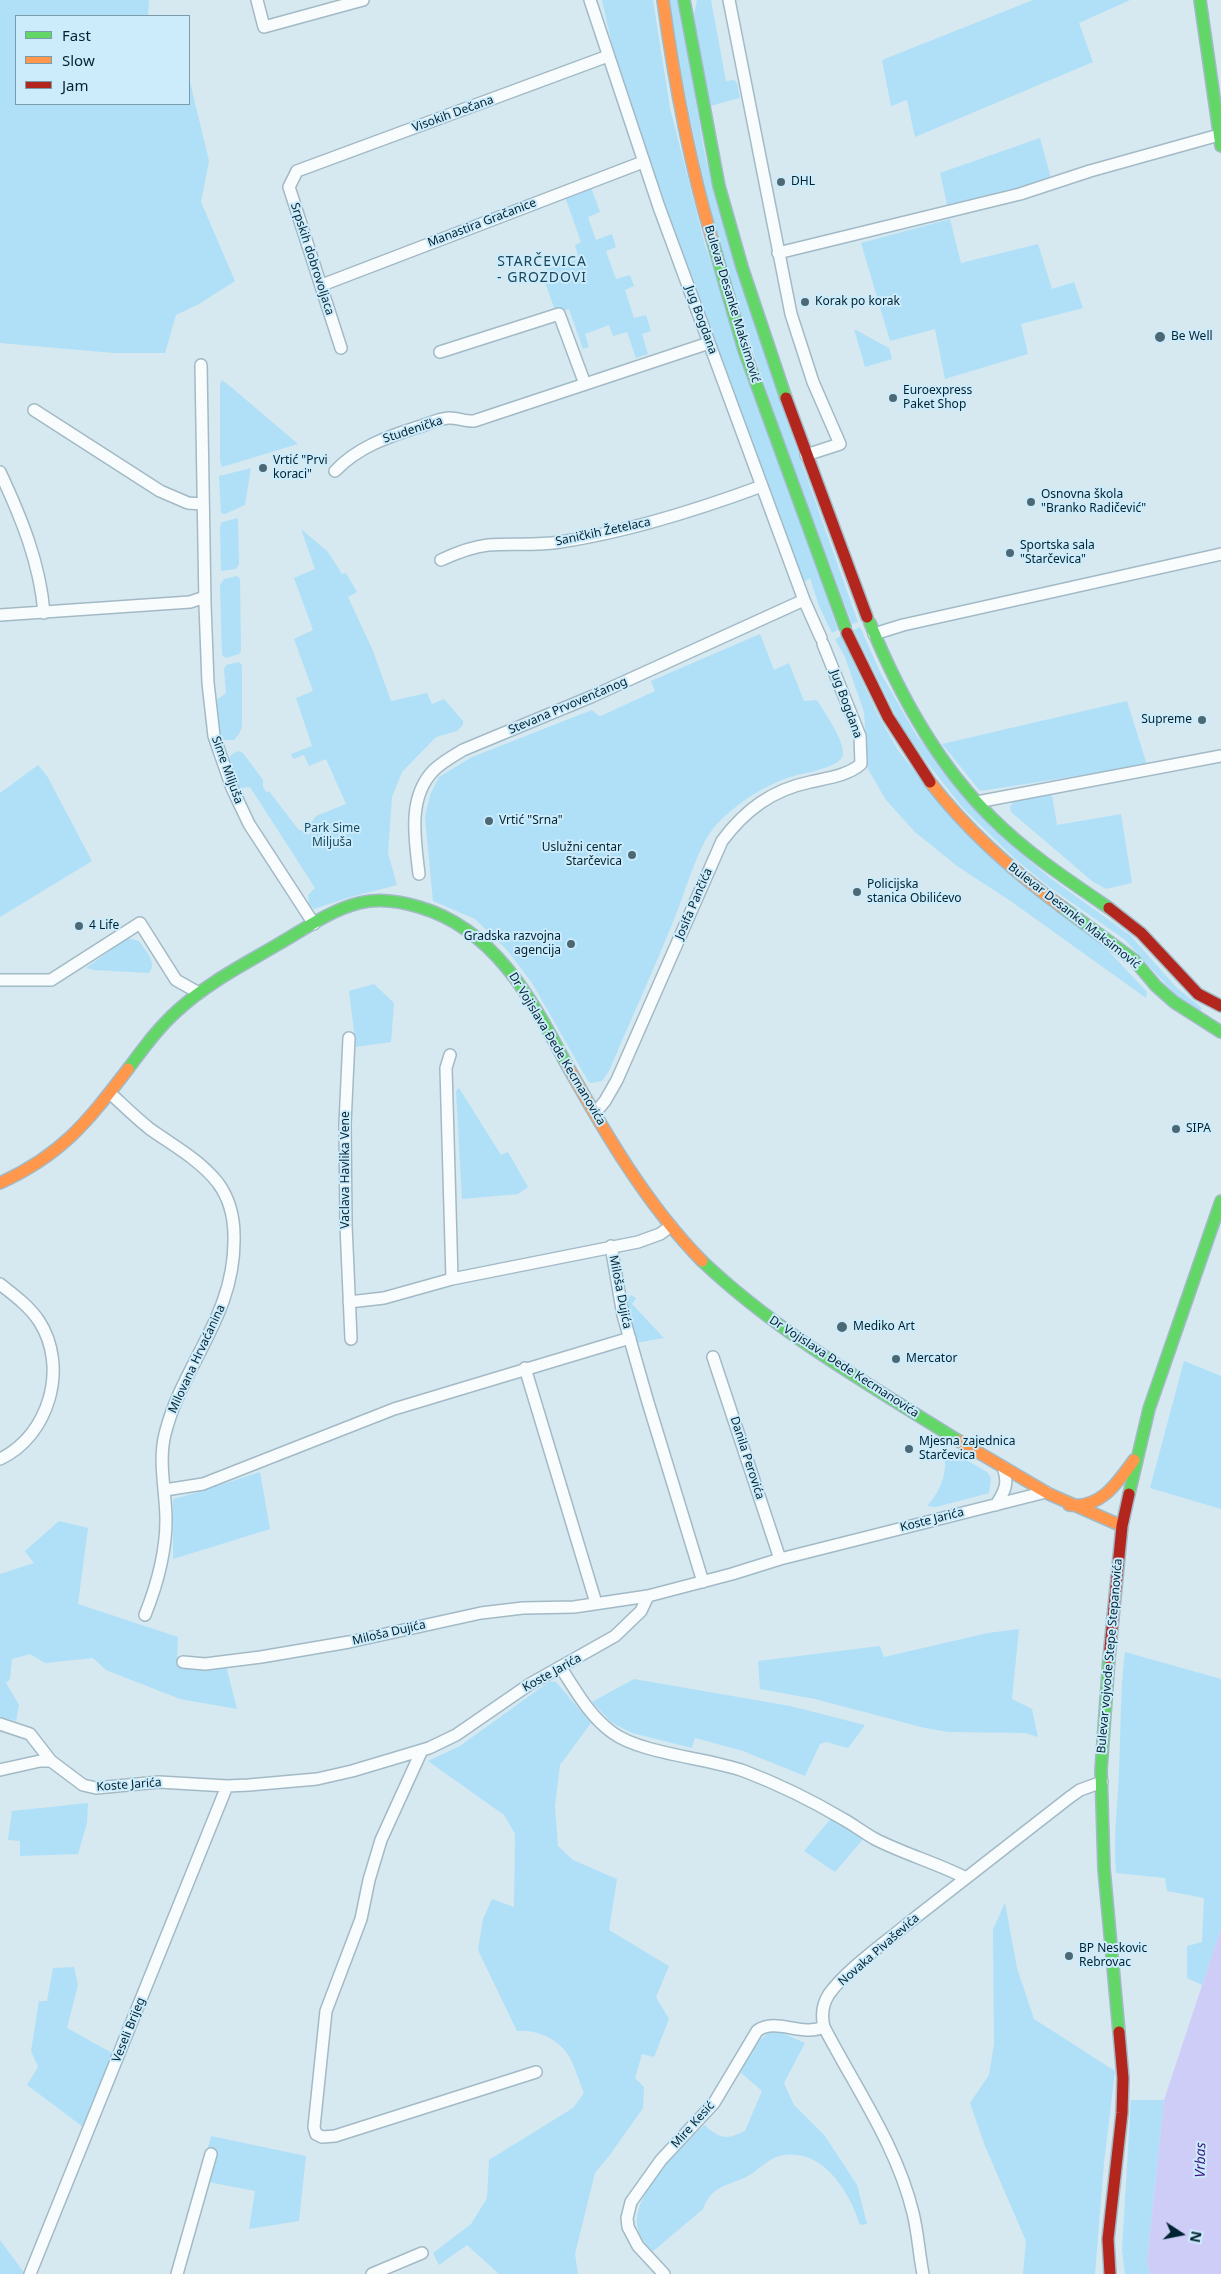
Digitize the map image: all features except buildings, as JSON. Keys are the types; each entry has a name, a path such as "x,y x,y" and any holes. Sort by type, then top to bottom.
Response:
{"main road":[{"name":"Bulevar Desanke Maksimović","path":"663,0 669,44 690,154 702,205 744,350 854,650 904,744 934,787 1010,866 1036,888 1134,960 1156,986 1174,1002 1221,1032"},
{"name":"Bulevar Desanke Maksimović","path":"684,0 719,186 755,308 806,454 870,625 916,718 955,775 977,802 1006,830 1052,868 1139,931 1192,988 1209,1001 1221,1006"},
{"path":"1200,0 1220,140"},
{"name":"Dr Vojislava Đede Kecmanovića","path":"0,1183 36,1166 77,1133 111,1094 137,1056 166,1022 199,993 331,913 359,903 396,901 410,903 437,913 471,931 502,959 527,994 594,1113 671,1226 703,1262 769,1319 819,1353 1046,1492 1070,1505 1122,1526"},
{"name":"Bulevar vojvode Stepe Stepanovića","path":"1110,2274 1108,2239 1122,2113 1123,2078 1104,1869 1102,1782 1108,1657 1122,1526 1138,1456 1163,1366 1221,1201"},
{"path":"1070,1505 1083,1507 1104,1496 1138,1456"}],"street":[{"path":"257,0 264,27 363,0"},
{"name":"Jug Bogdana","path":"590,0 643,162 709,343 804,600 860,736 861,764"},
{"path":"729,0 778,253 795,330 813,382 840,444 806,454"},
{"name":"Visokih Dečana","path":"297,171 608,56"},
{"path":"778,253 1020,194 1090,171 1220,140"},
{"name":"Manastira Gračanice","path":"322,285 643,162"},
{"name":"Srpskih dobrovoljaca","path":"297,171 289,187 341,348"},
{"path":"440,352 559,314 585,384"},
{"name":"Studenička","path":"335,471 346,460 366,446 400,432 449,418 474,421 709,343"},
{"name":"Sime Miljuša","path":"201,365 202,504 208,684 214,736 232,788 249,824 314,924"},
{"path":"34,410 160,491 188,503 202,504"},
{"path":"0,472 16,506 34,554 42,585 44,613"},
{"name":"Saničkih Žetelaca","path":"440,560 457,553 488,545 533,545 591,536 691,510 762,486"},
{"path":"870,625 903,624 1221,554"},
{"path":"0,615 190,602 205,597"},
{"name":"Stevana Prvovenčanog","path":"419,874 414,822 416,807 428,778 446,761 463,750 593,696 804,600"},
{"path":"977,802 1221,756"},
{"name":"Josifa Pančića","path":"594,1113 605,1101 617,1080 722,841 736,822 761,800 775,793 800,784 837,776 855,769 861,764"},
{"path":"0,980 51,980 140,923 176,980 199,993"},
{"name":"Vaclava Havlika Vene","path":"349,1038 345,1124 346,1225 351,1339"},
{"path":"450,1055 446,1068 452,1279"},
{"name":"Milovana Hrvaćanina","path":"111,1094 137,1118 191,1158 213,1178 228,1203 234,1229 234,1258 228,1290 217,1321 177,1400 164,1436 165,1546 159,1574 145,1616"},
{"path":"349,1302 384,1298 452,1279 638,1242 660,1234 671,1226"},
{"name":"Miloša Dujića","path":"611,1246 623,1315 704,1582"},
{"path":"0,1284 21,1300 39,1321 48,1341 52,1369 50,1401 40,1423 26,1441 0,1459"},
{"name":"Miloša Dujića","path":"165,1490 203,1484 394,1409 525,1368 630,1338"},
{"name":"Danila Perovića","path":"713,1357 780,1559"},
{"path":"525,1368 596,1604"},
{"path":"996,1505 1006,1489 1007,1478 1003,1467"},
{"name":"Koste Jarića","path":"0,1724 30,1734 51,1760 83,1785 96,1788 160,1782 227,1786 329,1777 422,1750 456,1735 530,1684 615,1636 641,1612 648,1596 704,1582 780,1559 1046,1492"},
{"name":"Miloša Dujića","path":"183,1662 205,1664 242,1660 349,1642 481,1613 596,1604 648,1596"},
{"path":"561,1668 583,1703 602,1724 621,1738 648,1747 726,1765 769,1781 805,1798 892,1848 939,1865 966,1878"},
{"path":"422,1750 381,1840 369,1880 361,1919 326,2011 314,2127 316,2134 322,2137 335,2136 536,2072"},
{"path":"0,1770 51,1760"},
{"name":"Novaka Pivaševića","path":"824,2027 823,2008 833,1989 862,1961 1070,1796 1102,1782"},
{"name":"Veseli Brijeg","path":"30,2274 227,1786"},
{"name":"Mire Kesić","path":"664,2274 638,2246 628,2227 627,2218 631,2202 661,2160 714,2103 757,2030 767,2024 807,2031 824,2027"},
{"path":"824,2027 876,2122 904,2186 913,2214 922,2274"},
{"path":"177,2274 211,2154"},
{"path":"372,2274 422,2253"}],"green space":[{"path":"0,0 149,0 148,15 15,15 15,105 190,105 190,82 209,161 201,202 235,281 199,304 176,315 165,353 114,353 0,343"},
{"path":"602,0 653,0 670,108 705,245 838,630 832,633 819,606 810,578 804,582 650,163 615,58"},
{"path":"669,0 679,0 705,156 727,239 784,413 858,622 852,624 748,337 724,260 697,149"},
{"path":"697,0 711,0 726,81 734,80 737,83 740,98 710,106 694,15"},
{"path":"1033,0 1130,0 1079,23 1093,62 915,137 907,100 891,106 882,60"},
{"path":"1040,138 1051,178 948,208 940,173"},
{"path":"591,187 600,212 588,217 596,240 612,234 616,247 606,251 616,279 630,275 634,286 625,290 634,318 646,315 651,331 642,334 648,354 636,358 627,332 613,336 609,325 585,334 589,347 583,349 569,309 556,313 541,271 579,259 575,245 581,242 565,197"},
{"path":"950,219 961,263 1038,244 1052,289 1074,282 1083,308 1021,324 1028,354 945,379 935,329 890,341 861,243"},
{"path":"854,329 889,348 892,359 865,367"},
{"path":"222,380 298,444 222,467 220,461 220,384"},
{"path":"251,468 245,505 225,514 221,513 219,476"},
{"path":"238,518 239,564 236,569 221,571 220,527 222,522"},
{"name":"Park Sime Miljuša","path":"301,529 328,552 342,574 346,573 357,592 348,597 373,651 391,701 427,693 432,704 444,699 463,721 463,725 457,731 436,737 402,772 392,797 388,853 397,885 314,909 309,904 308,895 315,888 250,787 241,788 236,784 227,762 231,755 238,751 243,753 263,780 266,792 269,791 298,829 310,835 311,823 316,816 346,804 326,759 309,766 304,755 293,759 291,754 312,746 296,698 313,691 294,639 313,630 294,578 315,569"},
{"path":"237,576 240,579 241,651 239,654 226,658 222,655 220,585 224,579"},
{"path":"860,627 881,674 917,736 1009,843 1049,877 1130,935 1176,987 1202,1008 1199,1012 1176,995 1124,939 1048,886 1014,858 963,808 928,764 900,724 854,630"},
{"path":"760,634 774,670 789,663 804,701 817,700 833,726 840,741 843,754 837,762 831,765 786,778 764,788 734,808 710,832 698,855 675,917 609,1071 602,1081 591,1083 588,1081 532,983 507,950 475,919 433,901 425,817 430,795 439,777 472,757 592,710 599,716 603,715 655,691 651,681"},
{"path":"841,636 878,715 898,750 936,799 1103,945 1147,992 1146,998 1012,902 957,866 915,832 886,800 868,769 864,712 845,657 835,639"},
{"path":"239,662 242,665 242,727 234,740 225,740 221,738 214,702 226,693 224,669 226,665"},
{"path":"1127,701 1147,765 980,791 942,744"},
{"path":"38,765 47,776 92,861 0,917 0,793"},
{"path":"1052,795 1057,825 1121,814 1132,883 1106,889 1092,881 1011,812 1010,807 1014,801"},
{"path":"128,938 139,941 147,952 152,965 149,973 86,968"},
{"path":"374,984 394,1003 391,1042 356,1047 349,991"},
{"path":"459,1088 501,1155 508,1152 528,1187 518,1194 462,1199 456,1091"},
{"path":"631,1295 636,1298 632,1304 664,1338 636,1343 626,1301"},
{"path":"1184,1361 1221,1376 1221,1509 1150,1488"},
{"path":"942,1446 987,1472 991,1478 989,1493 936,1507 927,1506 937,1493 945,1470"},
{"path":"260,1472 270,1529 173,1559 173,1499"},
{"path":"59,1521 88,1528 78,1604 178,1637 177,1665 187,1668 226,1666 237,1709 180,1699 106,1670 93,1658 45,1663 30,1654 12,1659 10,1679 6,1683 19,1705 16,1721 0,1717 0,1574 34,1563 25,1551"},
{"path":"1019,1629 1012,1699 1032,1709 1038,1737 1026,1733 949,1732 925,1728 815,1699 760,1689 758,1661 880,1646 884,1657 988,1633"},
{"path":"1125,1652 1221,1679 1221,1928 1202,1985 1187,1978 1187,1946 1202,1942 1204,1898 1167,1891 1165,1878 1116,1873 1115,1834 1121,1697"},
{"path":"634,1679 790,1706 865,1725 848,1748 826,1742 820,1744 805,1776 743,1751 695,1738 692,1748 632,1733 612,1723 592,1702"},
{"path":"550,1681 556,1682 591,1723 560,1765 555,1806 558,1846 573,1860 617,1879 609,1930 669,1966 656,1997 669,2019 654,2057 642,2054 635,2078 644,2087 643,2108 595,2173 575,2254 578,2274 499,2274 467,2245 439,2265 433,2253 471,2224 487,2198 489,2160 573,2108 584,2093 565,2050 546,2036 532,2032 517,2031 478,1950 483,1919 492,1899 514,1907 515,1834 504,1815 428,1761 460,1746"},
{"path":"88,1803 87,1823 78,1854 20,1856 20,1841 8,1840 12,1811"},
{"path":"833,1816 865,1837 835,1872 804,1851"},
{"path":"1005,1903 1017,1968 1034,2019 1115,2071 1104,2163 1095,2274 1023,2274 1026,2241 985,2146 970,2103 989,2075 994,2044 993,1929"},
{"path":"74,1967 78,1985 67,2028 114,2054 83,2127 27,2085 38,2067 31,2051 39,2001 47,2001 53,1968"},
{"path":"771,2032 780,2032 805,2043 784,2083 794,2105 825,2136 857,2185 867,2224 860,2225 850,2200 842,2187 823,2166 811,2159 798,2155 784,2155 778,2156 744,2178 719,2188 710,2196 703,2209 652,2252 639,2232 637,2216 649,2187 660,2172 704,2125 723,2137 733,2136 745,2131 762,2091 740,2072 756,2044"},
{"path":"1131,2100 1164,2100 1147,2261 1150,2274 1125,2274 1122,2250"},
{"path":"211,2136 306,2156 299,2221 249,2229 255,2191 208,2182 217,2151 208,2148"},
{"path":"0,2240 25,2274 0,2274"}],"water":[{"name":"Vrbas","path":"1221,1928 1221,2274 1150,2274 1147,2261 1164,2100"}],"traffic: fast":[{"path":"684,0 719,186 742,267 786,398"},
{"path":"1200,0 1221,146"},
{"path":"712,239 744,350 845,627"},
{"path":"870,623 881,650 921,727 954,775 972,797 1019,843 1048,866 1109,908"},
{"path":"128,1069 170,1018 188,1001 212,984 326,916 359,903 382,900 412,905 446,917 469,932 490,950 525,992 567,1065"},
{"path":"1062,907 1134,960 1156,986 1174,1002 1221,1032"},
{"path":"1129,1494 1149,1409 1221,1201"},
{"path":"702,1261 762,1312 794,1335 859,1379 959,1441"},
{"path":"1109,1658 1101,1770 1104,1869 1119,2032"}],"traffic: slow":[{"path":"663,0 683,120 696,180 712,239"},
{"path":"930,782 975,833 1026,879 1062,907"},
{"path":"567,1065 628,1168 663,1216 702,1261"},
{"path":"0,1183 41,1160 72,1135 100,1105 128,1069"},
{"path":"959,1441 1049,1494 1122,1526"},
{"path":"1069,1505 1080,1505 1099,1499 1107,1493 1134,1460"}],"traffic: jam":[{"path":"786,398 867,617"},
{"path":"847,633 888,717 930,782"},
{"path":"1109,908 1141,933 1198,994 1221,1006"},
{"path":"1109,1658 1122,1526 1129,1494"},
{"path":"1110,2274 1108,2239 1122,2113 1123,2078 1119,2032"}],"place":[{"name":"DHL","path":"781,182"},
{"name":"Korak po korak","path":"805,302"},
{"name":"Be Well","path":"1160,337"},
{"name":"Euroexpress Paket Shop","path":"893,398"},
{"name":"Vrtić \"Prvi koraci\"","path":"263,468"},
{"name":"Osnovna škola \"Branko Radičević\"","path":"1031,502"},
{"name":"Sportska sala \"Starčevica\"","path":"1010,553"},
{"name":"Supreme","path":"1202,720"},
{"name":"Vrtić \"Srna\"","path":"489,821"},
{"name":"Uslužni centar Starčevica","path":"632,855"},
{"name":"Policijska stanica Obilićevo","path":"857,892"},
{"name":"4 Life","path":"79,926"},
{"name":"Gradska razvojna agencija","path":"571,944"},
{"name":"SIPA","path":"1176,1129"},
{"name":"Mediko Art","path":"842,1327"},
{"name":"Mercator","path":"896,1359"},
{"name":"Mjesna zajednica Starčevica","path":"909,1449"},
{"name":"BP Neskovic Rebrovac","path":"1069,1956"}],"district":[{"name":"STARČEVICA - GROZDOVI","path":"542,270"}]}
